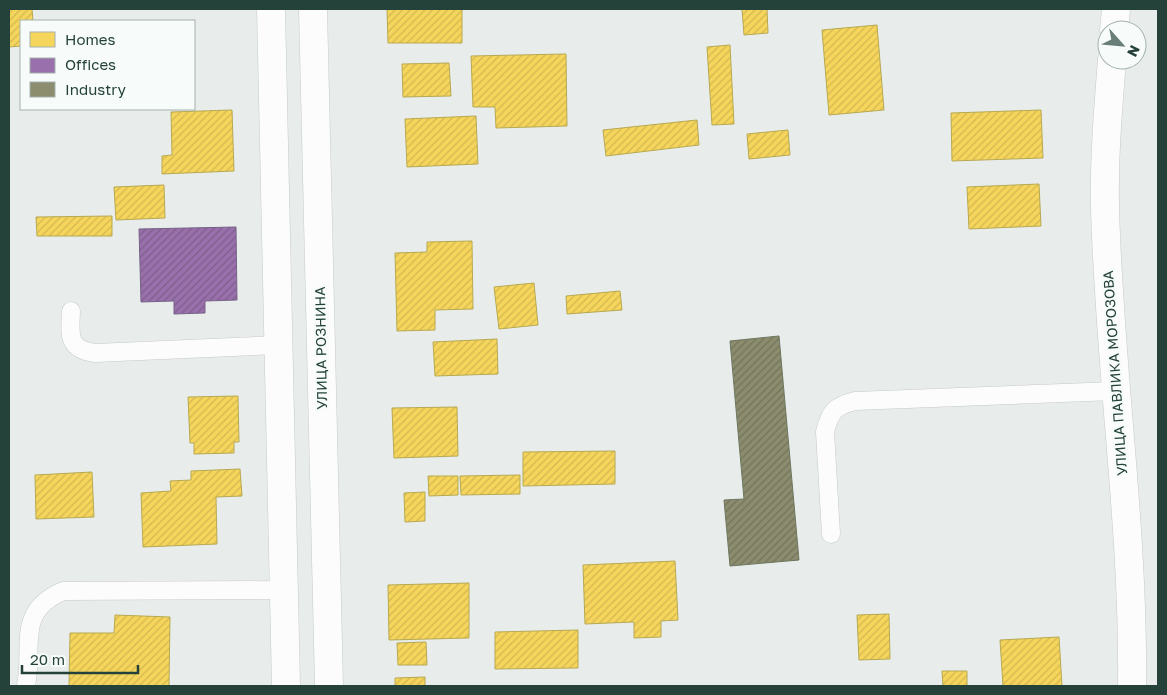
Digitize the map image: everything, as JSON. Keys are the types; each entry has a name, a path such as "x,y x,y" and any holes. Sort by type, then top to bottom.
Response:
{"main road":[{"path":"271,9 286,686"},
{"name":"УЛИЦА РОЗНИНА","path":"313,9 329,686"},
{"name":"УЛИЦА ПАВЛИКА МОРОЗОВА","path":"1111,70 1107,116 1105,205 1115,391 1128,554 1132,686"}],"lane":[{"path":"71,311 70,337 76,346 90,352 278,345"},
{"path":"832,534 825,432 828,417 839,405 855,401 1115,391"},
{"path":"26,686 28,634 36,611 48,598 63,591 283,590"}],"building: Homes":[{"path":"9,9 32,9 33,20 20,20 20,46 9,47"},
{"path":"387,9 462,9 462,43 388,43"},
{"path":"742,9 767,9 768,33 744,35"},
{"path":"877,25 884,110 829,115 822,30"},
{"path":"730,45 734,124 712,125 707,47"},
{"path":"566,54 567,126 496,128 495,107 473,107 471,56"},
{"path":"449,63 451,96 403,97 402,64"},
{"path":"232,110 234,171 162,174 162,156 172,155 171,112"},
{"path":"1041,110 1043,158 952,161 951,113"},
{"path":"476,116 478,164 407,167 405,119"},
{"path":"697,120 699,145 606,156 603,130"},
{"path":"788,130 790,155 749,159 747,134"},
{"path":"1039,184 1041,226 969,229 967,187"},
{"path":"164,185 165,218 116,220 114,187"},
{"path":"112,216 112,236 37,236 36,217"},
{"path":"472,241 473,309 435,310 435,330 397,331 395,253 427,252 427,242"},
{"path":"534,283 538,325 499,329 494,287"},
{"path":"620,291 622,310 567,314 566,296"},
{"path":"497,339 498,374 435,376 433,342"},
{"path":"238,396 239,442 234,442 234,453 194,454 194,443 190,443 188,397"},
{"path":"457,407 458,456 394,458 392,408"},
{"path":"615,451 615,484 523,486 523,452"},
{"path":"240,469 242,496 216,497 217,544 143,547 141,493 171,491 170,481 191,480 191,471"},
{"path":"92,472 94,517 36,519 35,475"},
{"path":"520,475 520,494 461,495 460,476"},
{"path":"428,476 458,476 458,495 429,496"},
{"path":"425,492 425,521 405,522 404,493"},
{"path":"675,561 678,620 661,621 661,637 634,638 634,622 585,624 583,565"},
{"path":"469,583 469,638 389,640 388,585"},
{"path":"889,614 890,659 859,660 857,615"},
{"path":"115,615 170,617 169,686 69,686 70,633 114,633"},
{"path":"578,630 578,668 495,669 495,632"},
{"path":"1059,637 1062,686 1003,686 1000,640"},
{"path":"426,642 427,665 398,665 397,643"},
{"path":"942,671 967,671 967,686 943,686"},
{"path":"425,677 425,686 395,686 395,678"}],"building: Offices":[{"path":"236,227 237,300 205,301 205,313 174,314 174,301 141,302 139,229"}],"building: Industry":[{"path":"779,336 799,560 730,566 724,500 744,499 730,341"}]}
